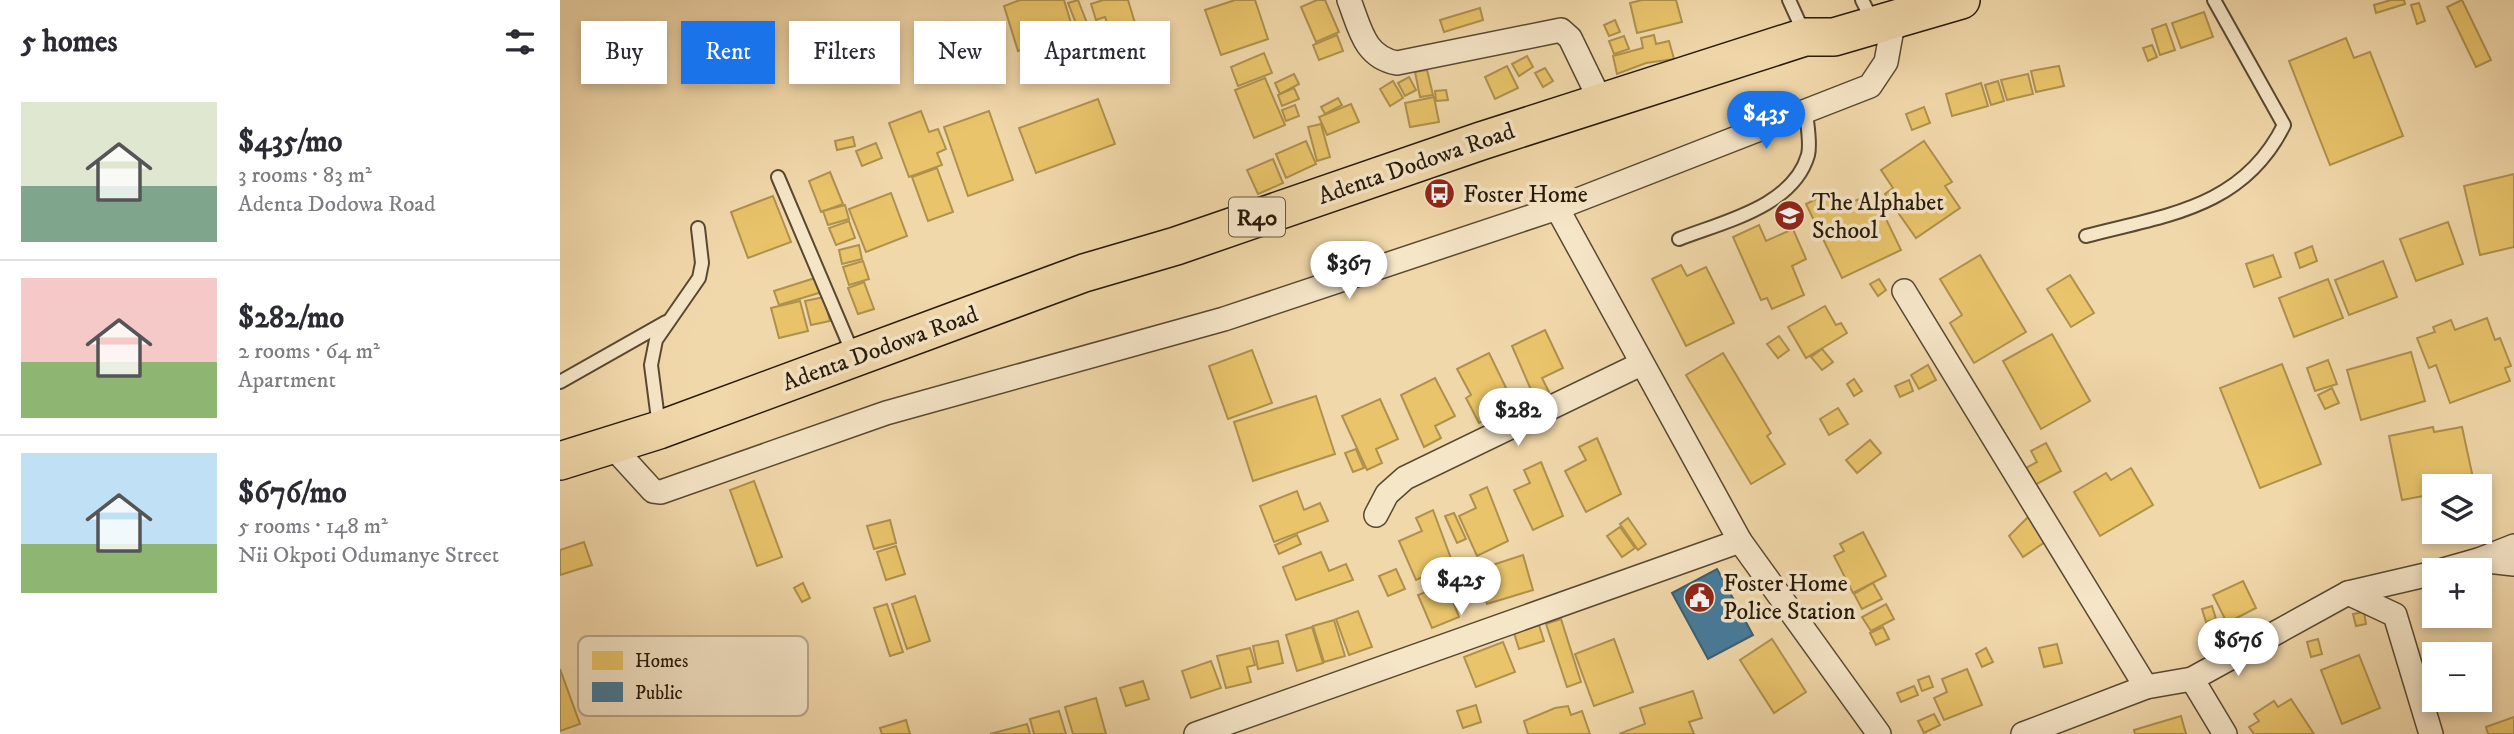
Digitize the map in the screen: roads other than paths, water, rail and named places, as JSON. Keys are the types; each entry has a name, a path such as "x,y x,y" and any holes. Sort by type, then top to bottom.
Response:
{"main road":[{"name":"Adenta Dodowa Road","path":"560,461 659,430 854,356 1084,274 1176,246 1601,102 1805,37 1834,37 1877,14 1961,0"}],"street":[{"path":"1349,0 1368,47 1376,56 1397,63 1561,30 1570,38 1601,102"},
{"path":"611,444 653,491 661,492 886,413 1224,319 1557,208 1870,86 1886,62 1877,14"},
{"path":"1557,208 1740,541 1879,734"},
{"path":"1905,291 2146,687"},
{"path":"1376,515 1387,495 1405,478 1641,364"},
{"path":"1196,734 1740,541"},
{"path":"2486,558 2514,546"},
{"path":"2492,562 2514,564"},
{"path":"2023,734 2146,687 2192,679 2347,593 2422,576"},
{"path":"2347,593 2395,615 2431,734"},
{"path":"2192,679 2225,734"}],"lane":[{"path":"1789,0 1805,37"},
{"path":"2086,236 2203,205 2230,190 2273,146 2284,125 2214,0"},
{"path":"1679,239 1773,201 1795,178 1808,155 1806,112"},
{"path":"778,177 854,356"},
{"path":"659,430 651,365 656,340 699,278 702,263 698,228"},
{"path":"560,382 671,319"}],"place":[{"name":"Foster Home","path":"1440,194"},
{"name":"The Alphabet School","path":"1789,216"},
{"name":"Foster Home Police Station","path":"1700,597"}]}
